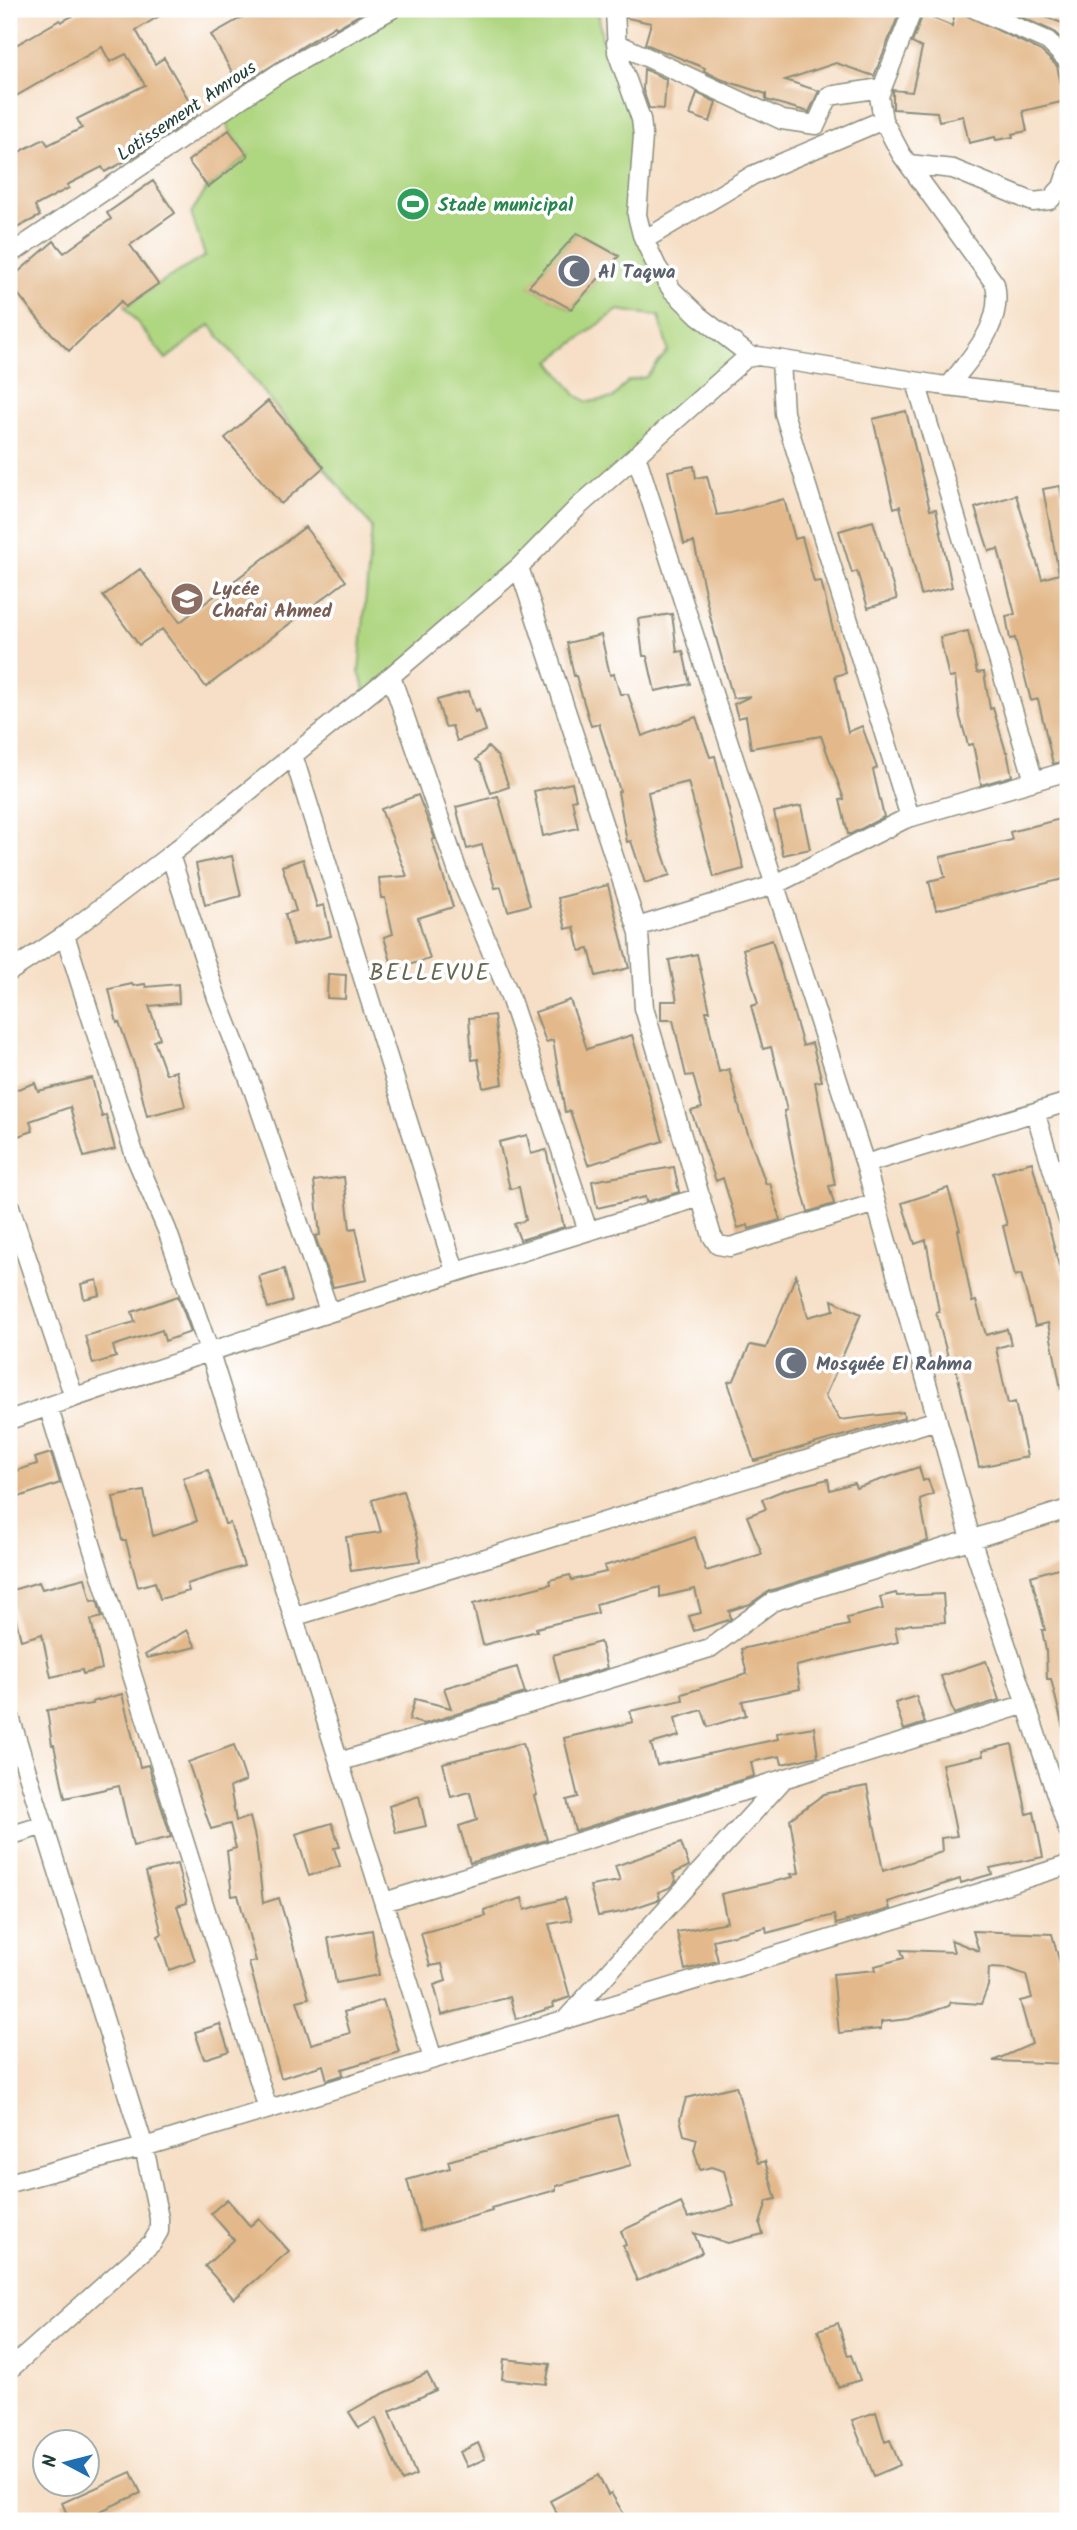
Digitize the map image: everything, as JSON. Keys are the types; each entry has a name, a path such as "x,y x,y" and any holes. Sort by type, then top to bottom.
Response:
{"street":[{"name":"Lotissement Amrous","path":"9,252 18,250 282,71 391,9"},
{"path":"615,9 616,43 622,71 641,119 643,136 637,215 644,240 672,290 699,316 752,357"},
{"path":"913,9 881,88 879,96 883,120 909,164 981,262 995,284 999,298 990,330 949,386"},
{"path":"975,9 1048,41 1068,61"},
{"path":"616,43 782,120 817,124 829,96 881,88"},
{"path":"644,240 753,175 883,120"},
{"path":"909,164 953,169 1033,202 1050,200 1062,187 1068,169"},
{"path":"9,972 65,935 170,855 391,676 519,567 578,507 746,358 780,360 916,382 1068,400"},
{"path":"780,360 784,413 910,817"},
{"path":"916,382 1034,781"},
{"path":"636,455 865,1164 971,1539 1068,1830"},
{"path":"519,567 637,927 644,1007 712,1236 718,1245 730,1247 876,1203"},
{"path":"391,676 458,875 509,995 588,1231"},
{"path":"293,755 455,1271"},
{"path":"637,927 774,885 910,817 1068,771"},
{"path":"170,855 217,998 254,1092 329,1311"},
{"path":"65,935 135,1156 167,1230 209,1350 433,2059"},
{"path":"865,1164 1068,1102"},
{"path":"1035,1112 1068,1220"},
{"path":"9,1420 329,1311 701,1196"},
{"path":"9,1204 74,1397"},
{"path":"48,1406 268,2109"},
{"path":"293,1617 937,1420"},
{"path":"339,1762 710,1648 772,1602 1068,1509"},
{"path":"384,1902 1026,1704"},
{"path":"9,1714 144,2147 159,2218 159,2231 152,2243 9,2370"},
{"path":"565,2019 783,1780"},
{"path":"9,1836 44,1825"},
{"path":"9,2183 144,2147 893,1920 1068,1864"}],"green space":[{"path":"392,9 598,9 602,40 622,71 641,119 637,195 657,267 746,358 367,695 359,672 372,527 210,325 166,359 125,307 205,256 191,213 208,187 248,156 229,130 224,110","holes":["577,233 618,256 571,309 530,286","618,310 659,316 668,351 646,377 628,381 613,398 588,402 576,395 550,361"]}],"building":[{"path":"86,9 171,9 136,30 155,64 164,58 197,114 141,153 105,172 102,167 67,185 69,188 35,206 40,216 9,232 9,157 44,139 48,145 82,128 77,119 145,85 126,54 110,62 102,47 9,100 9,49 60,20 61,22"},
{"path":"257,9 369,9 336,28 335,26 240,86 211,35"},
{"path":"626,9 901,9 874,76 836,63 785,80 819,91 809,112 766,100 766,94 723,80 704,71 705,68 645,44 651,23 627,18"},
{"path":"1007,9 1022,9 1068,25 1064,41 1053,31"},
{"path":"955,13 966,15 1041,51 1057,66 1065,101 1023,111 1027,131 1012,134 1013,137 996,140 995,137 969,143 963,116 939,121 937,112 893,109 893,90 912,92 922,48 912,43 923,14 952,26"},
{"path":"644,69 666,79 664,109 649,108 643,90"},
{"path":"697,93 716,102 710,122 690,115"},
{"path":"229,130 248,156 208,187 188,161"},
{"path":"153,181 175,213 130,245 158,284 125,307 121,301 69,351 43,325 9,280 54,241 64,253 111,219 107,213"},
{"name":"Al Taqwa","path":"577,233 619,256 571,309 529,286"},
{"path":"268,401 324,467 281,504 225,438"},
{"path":"906,411 930,510 936,509 952,587 921,595 900,506 894,508 873,419"},
{"path":"694,466 696,478 707,476 717,515 784,499 795,539 802,537 814,582 821,581 846,673 835,676 848,732 862,726 877,768 873,770 884,817 851,834 848,834 840,800 844,799 821,736 751,748 746,716 738,718 734,704 751,696 733,698 710,616 694,542 684,544 668,471"},
{"path":"1060,486 1062,499 1068,497 1068,760 1053,764 1038,699 1031,701 1015,638 1010,639 1006,616 1015,614 998,549 989,551 975,508 1016,495 1042,579 1059,574 1043,489"},
{"path":"873,521 897,599 868,608 857,571 852,573 839,531"},
{"path":"305,527 346,581 206,687 162,629 139,645 103,596 140,569 180,622"},
{"path":"672,614 677,652 683,651 690,684 655,691 647,656 643,656 638,619"},
{"path":"968,631 977,673 984,672 990,709 993,708 1012,776 981,785 973,744 968,745 960,717 955,677 949,678 940,637"},
{"path":"601,635 610,675 614,674 620,694 628,694 642,736 696,717 710,757 715,756 744,869 714,877 688,782 648,792 656,833 670,875 645,883 631,841 627,842 618,792 620,791 599,724 591,726 574,676 567,643"},
{"path":"469,691 475,712 479,710 486,731 457,741 452,726 445,727 437,700"},
{"path":"488,747 498,757 509,787 491,793 481,764 476,760"},
{"path":"572,783 576,799 572,800 578,828 543,836 534,791"},
{"path":"418,795 435,839 432,840 453,907 418,918 430,959 393,969 384,937 393,934 385,898 381,898 379,878 407,876 381,809"},
{"path":"498,796 530,905 508,911 501,887 495,888 482,845 467,849 456,807"},
{"path":"801,806 810,849 783,855 774,812"},
{"path":"1068,817 1068,878 936,910 929,881 945,877 940,857 1012,840 1010,832"},
{"path":"232,856 241,896 205,905 196,864"},
{"path":"303,859 317,907 324,905 331,936 293,945 285,914 296,911 282,866"},
{"path":"608,885 629,968 596,976 589,949 580,951 574,927 566,929 558,898"},
{"path":"772,940 803,1046 812,1043 822,1081 815,1082 835,1185 829,1186 834,1204 808,1212 794,1162 784,1111 787,1110 771,1047 763,1049 751,1006 758,1004 743,949"},
{"path":"697,954 710,1011 706,1011 719,1072 729,1069 741,1114 766,1184 770,1183 780,1220 749,1229 748,1225 738,1228 723,1178 716,1181 691,1111 702,1108 693,1075 686,1076 673,1020 661,1020 661,1001 677,1001 669,960"},
{"path":"328,974 346,975 345,999 327,998"},
{"path":"145,984 146,987 178,984 179,1003 149,1006 160,1038 154,1041 166,1074 176,1071 185,1106 147,1116 135,1067 119,1022 117,1023 109,989"},
{"path":"570,1000 587,1049 632,1035 663,1141 588,1165 570,1111 565,1112 553,1040 546,1042 535,1012"},
{"path":"494,1015 503,1084 483,1088 478,1059 472,1060 469,1018"},
{"path":"92,1078 102,1117 106,1115 115,1149 84,1157 70,1107 30,1121 33,1131 9,1139 9,1092 35,1083 38,1091"},
{"path":"527,1135 531,1154 546,1150 564,1227 520,1240 514,1224 526,1220 519,1187 510,1189 499,1142"},
{"path":"1032,1162 1062,1277 1068,1275 1068,1388 1061,1389 1048,1323 1035,1326 1021,1274 1015,1276 1003,1226 1007,1225 993,1173"},
{"path":"674,1167 679,1192 646,1202 645,1197 597,1208 592,1181"},
{"path":"344,1177 350,1229 356,1228 367,1280 333,1287 315,1236 320,1235 314,1181"},
{"path":"948,1188 960,1230 972,1302 976,1301 986,1335 1007,1329 1011,1344 996,1348 1008,1404 1015,1402 1027,1457 979,1467 954,1360 949,1361 936,1312 939,1311 926,1240 915,1244 902,1203"},
{"path":"284,1269 292,1301 268,1308 259,1276"},
{"name":"Mosquée El Rahma","path":"796,1275 808,1317 834,1310 832,1300 861,1314 825,1396 840,1420 903,1412 904,1418 754,1461 728,1382 734,1380 750,1345 766,1348"},
{"path":"97,1280 100,1295 84,1299 81,1284"},
{"path":"178,1296 191,1332 165,1341 162,1330 113,1346 116,1357 93,1364 85,1336 135,1322 132,1312"},
{"path":"51,1453 60,1483 16,1498 9,1473 37,1464 35,1458"},
{"path":"919,1467 923,1481 928,1479 933,1494 920,1499 928,1541 769,1591 750,1604 729,1611 729,1620 694,1631 689,1616 701,1613 695,1589 660,1597 660,1587 596,1604 598,1613 536,1628 537,1631 483,1645 473,1604 551,1584 550,1580 570,1575 572,1580 606,1572 604,1566 695,1537 706,1571 762,1554 747,1516 766,1509 762,1499 784,1490 828,1479 830,1490 854,1483 856,1488"},
{"path":"208,1470 225,1524 230,1523 244,1566 187,1584 189,1591 160,1599 155,1582 138,1587 126,1541 122,1541 113,1497 144,1491 153,1536 197,1521 183,1478"},
{"path":"403,1491 417,1538 420,1561 351,1571 346,1537 381,1532 372,1500"},
{"path":"1068,1565 1068,1727 1063,1728 1051,1679 1047,1679 1042,1630 1045,1630 1031,1576"},
{"path":"85,1578 91,1601 97,1600 102,1617 91,1620 102,1669 83,1674 82,1670 51,1677 42,1634 21,1640 9,1591 39,1582 42,1589"},
{"path":"896,1593 897,1596 943,1594 945,1622 895,1628 898,1642 796,1666 800,1689 742,1701 746,1715 708,1727 702,1710 675,1718 679,1736 651,1744 657,1765 778,1739 777,1733 814,1727 818,1756 782,1764 780,1756 751,1762 754,1776 575,1831 567,1800 578,1797 564,1738 633,1722 630,1711 683,1700 682,1694 747,1674 741,1649 849,1625 847,1618 883,1609 880,1597"},
{"path":"187,1630 196,1647 147,1658 145,1655"},
{"path":"600,1642 607,1668 560,1682 553,1655"},
{"path":"986,1661 999,1700 954,1714 941,1676"},
{"path":"517,1667 525,1693 424,1724 409,1720 415,1699 451,1708 444,1688"},
{"path":"122,1694 140,1767 148,1765 171,1837 133,1846 119,1786 65,1798 52,1745 47,1710 93,1704 92,1702"},
{"path":"916,1696 925,1723 904,1730 895,1703"},
{"path":"523,1743 547,1840 470,1863 459,1826 477,1820 470,1792 451,1797 443,1763"},
{"path":"1012,1744 1027,1814 1034,1812 1043,1857 990,1868 992,1874 961,1883 960,1879 888,1902 890,1909 836,1924 834,1915 767,1933 766,1927 713,1940 718,1961 685,1970 677,1932 727,1922 721,1894 793,1877 791,1874 799,1873 790,1819 824,1794 867,1786 883,1871 942,1852 941,1838 957,1836 942,1764 983,1756 982,1751"},
{"path":"234,1745 246,1781 230,1787 236,1821 250,1817 256,1842 263,1903 279,1898 309,1998 297,2001 311,2044 350,2033 344,2012 383,2000 399,2052 342,2069 343,2075 327,2080 323,2065 281,2078 249,1963 256,1961 238,1895 232,1896 227,1851 236,1848 230,1824 211,1829 188,1762"},
{"path":"419,1796 426,1826 396,1833 389,1806"},
{"path":"332,1823 340,1847 334,1848 340,1866 309,1876 296,1834"},
{"path":"681,1843 689,1866 673,1874 676,1881 669,1888 658,1892 660,1899 622,1912 598,1916 590,1886 620,1881 615,1866"},
{"path":"177,1864 187,1903 177,1906 195,1961 169,1970 158,1936 162,1934 146,1872"},
{"path":"522,1898 525,1910 565,1898 572,1920 549,1924 570,1997 553,2003 554,2007 516,2019 510,1997 442,2015 434,1985 446,1981 442,1964 430,1966 421,1933 486,1916 484,1910"},
{"path":"372,1930 379,1975 336,1983 328,1938"},
{"path":"973,1931 1052,1934 1068,1993 1068,2064 993,2061 1032,2044 1020,2001 1032,1998 1026,1975 1010,1969 989,1968 988,1986 981,2004 951,2002 949,2006 909,2019 881,2022 881,2029 839,2033 833,1974 876,1970 875,1966 904,1958 901,1950 954,1952 951,1940 979,1951"},
{"path":"220,2024 229,2051 204,2059 195,2032"},
{"path":"736,2086 758,2163 765,2161 776,2199 767,2201 760,2224 763,2234 728,2243 694,2233 702,2253 637,2281 623,2246 626,2245 621,2231 681,2203 688,2218 734,2206 724,2171 711,2167 700,2170 694,2150 697,2139 684,2135 680,2119 686,2098"},
{"path":"617,2115 631,2165 556,2186 556,2190 421,2231 407,2180 450,2168 448,2161"},
{"path":"227,2199 250,2226 259,2218 289,2251 234,2299 205,2266 234,2240 211,2213"},
{"path":"838,2323 848,2356 851,2355 860,2380 838,2387 818,2330"},
{"path":"504,2359 550,2364 546,2384 502,2379"},
{"path":"427,2373 436,2390 390,2411 416,2475 402,2481 376,2418 359,2428 349,2412"},
{"path":"876,2412 885,2442 890,2440 900,2465 874,2476 852,2420"},
{"path":"478,2443 485,2459 467,2467 460,2452"},
{"path":"131,2472 141,2493 78,2521 70,2521 62,2503 73,2498 102,2498 102,2485"},
{"path":"598,2475 608,2495 611,2493 628,2521 561,2521 550,2501"}],"place":[{"name":"Stade municipal","path":"413,204"},
{"name":"Al Taqwa","path":"574,271"},
{"name":"Lycée Chafai Ahmed","path":"187,599"},
{"name":"Mosquée El Rahma","path":"791,1363"}],"district":[{"name":"BELLEVUE","path":"430,972"}]}
